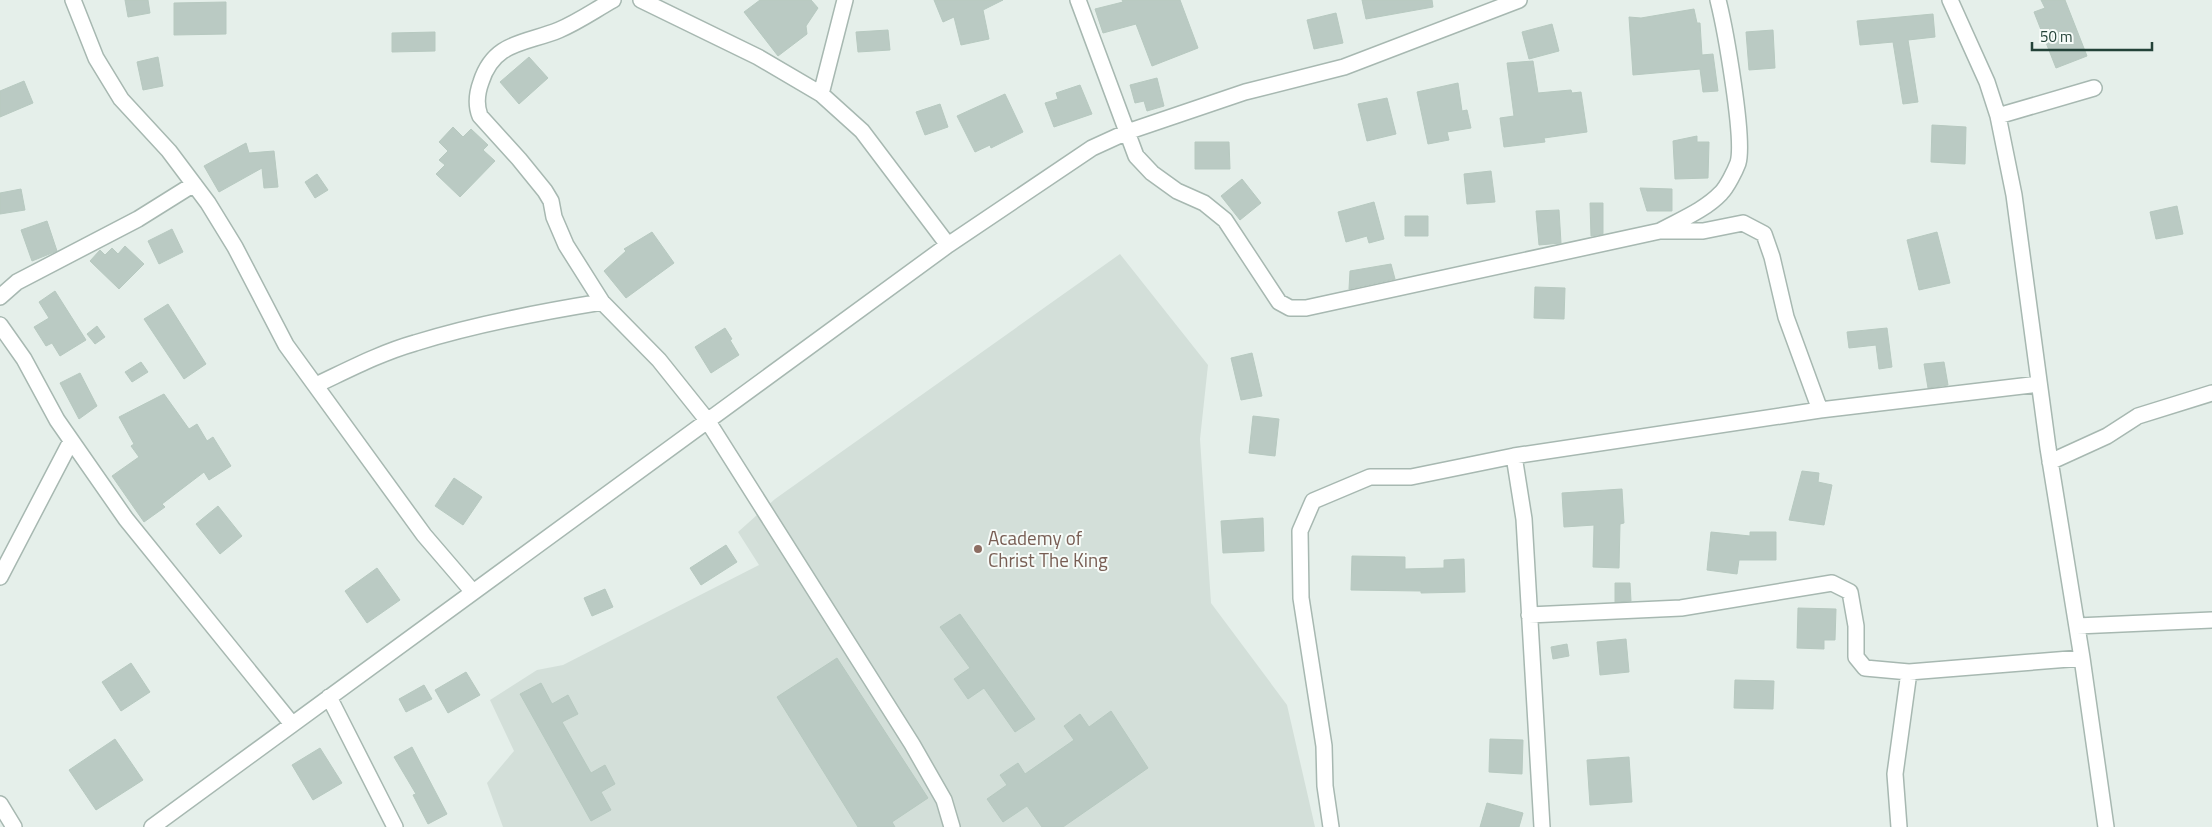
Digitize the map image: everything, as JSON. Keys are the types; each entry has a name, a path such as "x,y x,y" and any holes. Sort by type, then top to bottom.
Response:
{"street":[{"path":"73,0 96,58 121,99 169,151 208,203 235,246 286,345 418,527 473,592"},
{"path":"613,0 561,29 506,48 493,57 479,88 477,110 487,126 520,159 545,191 551,201 554,217 566,245 602,302 659,360 707,420 912,744 944,800 952,827"},
{"path":"641,0 758,57 821,94 862,132 948,245"},
{"path":"821,94 845,0"},
{"path":"1078,0 1136,156 1152,173 1177,191 1216,210 1226,220 1279,302 1290,308 1306,308 1660,231 1703,231 1743,224 1764,234 1772,257 1786,317 1820,410"},
{"path":"152,827 948,245 1092,148 1127,132 1245,92 1344,67 1520,0"},
{"path":"1660,231 1698,211 1722,193 1738,163 1739,145 1734,101 1718,0"},
{"path":"1950,0 1987,82 1998,116 2014,195 2050,462 2082,658 2106,827"},
{"path":"1998,116 2094,88"},
{"path":"0,297 4,291 17,282 138,219 194,184"},
{"path":"316,385 370,359 414,343 508,319 602,302"},
{"path":"0,325 24,358 57,420 126,519 292,724"},
{"path":"1331,827 1325,786 1324,746 1301,598 1300,531 1313,501 1370,477 1412,477 1514,456 1820,410 2039,384"},
{"path":"2050,462 2107,436 2138,416 2212,393"},
{"path":"0,577 71,440"},
{"path":"1514,456 1524,518 1542,827"},
{"path":"1529,615 1681,608 1832,583 1850,592 1856,626 1856,658 1865,668 1909,672 2082,658"},
{"path":"2077,626 2212,620"},
{"path":"1899,827 1895,774 1909,672"},
{"path":"329,697 395,827"},
{"path":"0,804 14,827"}],"shaded area":[{"name":"Academy of Christ The King","path":"1120,254 1208,365 1200,439 1211,603 1287,705 1315,827 503,827 487,783 514,751 490,700 537,670 563,665 759,565 738,532 775,499"}],"building":[{"path":"125,0 148,0 150,13 128,17"},
{"path":"760,0 811,0 818,8 806,26 807,34 778,56 744,12"},
{"path":"934,0 1003,0 983,10 989,39 961,45 954,17 943,22"},
{"path":"1122,0 1180,0 1198,48 1152,66 1136,24 1103,33 1095,9 1123,2"},
{"path":"1362,0 1432,0 1433,7 1366,19"},
{"path":"2041,0 2065,0 2087,56 2056,68 2034,12 2045,8"},
{"path":"226,2 226,34 174,35 174,3"},
{"path":"1694,9 1697,23 1700,23 1702,55 1713,54 1718,91 1703,92 1700,69 1633,75 1629,17 1641,18"},
{"path":"1336,13 1343,43 1314,49 1307,20"},
{"path":"1933,14 1935,37 1908,40 1918,102 1903,104 1893,42 1860,45 1857,21"},
{"path":"1552,24 1559,51 1529,59 1522,32"},
{"path":"888,30 890,50 858,52 856,32"},
{"path":"1773,30 1775,68 1749,70 1746,32"},
{"path":"435,32 435,51 392,52 392,33"},
{"path":"158,57 163,86 143,90 137,62"},
{"path":"529,57 548,78 519,104 500,82"},
{"path":"1533,61 1538,93 1571,90 1572,93 1581,92 1587,132 1544,138 1545,142 1504,147 1500,118 1514,116 1507,63"},
{"path":"1157,78 1164,106 1147,111 1144,101 1135,103 1130,85"},
{"path":"24,81 33,103 0,117 0,91"},
{"path":"1458,83 1462,111 1467,110 1471,128 1447,132 1449,140 1428,144 1417,92"},
{"path":"1080,85 1092,114 1054,127 1045,103 1058,99 1056,93"},
{"path":"1005,94 1023,132 991,148 990,145 975,152 957,116"},
{"path":"1387,98 1396,134 1367,141 1358,104"},
{"path":"940,104 948,127 925,135 916,112"},
{"path":"1932,125 1966,127 1965,164 1931,162"},
{"path":"453,127 463,137 471,129 488,145 483,150 495,161 460,197 436,174 445,165 439,160 448,151 439,142"},
{"path":"1697,136 1697,142 1709,142 1708,178 1675,179 1673,141"},
{"path":"1195,142 1229,142 1230,169 1195,169"},
{"path":"246,143 249,153 274,151 278,187 264,188 262,168 219,192 204,166"},
{"path":"1491,171 1495,202 1467,204 1464,174"},
{"path":"317,174 328,190 315,198 305,182"},
{"path":"1242,179 1261,203 1240,220 1221,196"},
{"path":"1640,188 1672,189 1672,211 1647,211"},
{"path":"21,189 25,210 0,214 0,193"},
{"path":"1374,202 1384,239 1369,243 1367,236 1346,242 1338,212"},
{"path":"1590,203 1603,203 1603,234 1591,236"},
{"path":"2177,206 2183,234 2156,239 2150,212"},
{"path":"1559,210 1561,243 1539,245 1536,211"},
{"path":"1405,216 1428,216 1428,236 1405,236"},
{"path":"47,221 57,251 32,261 21,230"},
{"path":"172,229 183,252 159,264 148,241"},
{"path":"652,232 674,263 626,298 604,271 626,251 624,249"},
{"path":"1937,232 1950,283 1919,290 1907,240"},
{"path":"125,246 144,264 119,289 90,261 100,250 105,255 112,248 118,254"},
{"path":"1391,264 1395,279 1349,289 1350,271"},
{"path":"1535,287 1565,288 1564,319 1534,318"},
{"path":"55,291 86,340 60,356 52,343 46,346 34,327 49,318 39,302"},
{"path":"168,304 206,364 184,379 144,319"},
{"path":"97,326 105,337 95,344 87,334"},
{"path":"725,328 739,355 711,373 695,347"},
{"path":"1887,328 1892,367 1879,369 1876,345 1849,348 1847,332"},
{"path":"1252,353 1262,396 1241,400 1231,358"},
{"path":"141,362 148,372 132,382 125,372"},
{"path":"1944,362 1948,385 1928,388 1924,364"},
{"path":"80,373 97,406 79,419 60,383"},
{"path":"164,394 189,429 197,424 207,441 213,437 231,466 209,480 204,472 162,504 165,507 144,522 112,476 139,457 131,446 134,444 119,417"},
{"path":"1253,416 1279,419 1275,456 1249,453"},
{"path":"1802,471 1819,473 1818,482 1832,485 1824,525 1789,520"},
{"path":"454,478 482,497 463,525 435,506"},
{"path":"1622,489 1624,523 1620,524 1619,568 1593,567 1594,525 1564,527 1562,493"},
{"path":"218,506 242,536 220,554 196,524"},
{"path":"1263,518 1264,551 1223,553 1221,521"},
{"path":"1711,532 1750,536 1750,532 1776,532 1776,560 1739,560 1737,574 1707,570"},
{"path":"726,545 737,562 701,585 690,568"},
{"path":"1352,556 1405,557 1405,569 1444,568 1444,560 1464,559 1465,592 1421,593 1421,591 1351,590"},
{"path":"377,568 400,600 367,623 345,591"},
{"path":"1615,583 1630,583 1631,601 1615,602"},
{"path":"605,589 613,607 592,616 584,598"},
{"path":"1798,608 1836,609 1835,640 1824,640 1824,649 1797,648"},
{"path":"960,614 1035,719 1015,732 984,688 968,699 954,679 970,668 940,627"},
{"path":"1626,639 1629,672 1600,675 1597,642"},
{"path":"1567,644 1569,656 1553,659 1551,647"},
{"path":"837,658 928,798 892,822 895,827 858,827 777,697"},
{"path":"131,663 150,692 121,711 102,682"},
{"path":"466,672 480,695 448,713 435,690"},
{"path":"1735,680 1774,681 1773,709 1734,708"},
{"path":"541,683 552,704 568,695 578,714 562,722 591,773 605,765 615,784 601,792 611,810 591,821 520,694"},
{"path":"424,685 432,699 406,712 399,699"},
{"path":"1111,711 1148,768 1063,827 1042,827 1027,806 1003,822 987,799 1007,785 1000,775 1018,763 1025,774 1074,740 1064,726 1080,714 1089,727"},
{"path":"115,739 143,780 96,810 69,770"},
{"path":"1490,739 1523,740 1522,774 1489,772"},
{"path":"412,747 447,814 428,824 413,795 416,794 394,757"},
{"path":"320,748 342,783 313,800 292,765"},
{"path":"1629,757 1632,802 1590,805 1587,760"},
{"path":"1487,803 1523,813 1519,827 1480,827"}],"place":[{"name":"Academy of Christ The King","path":"978,549"}]}
